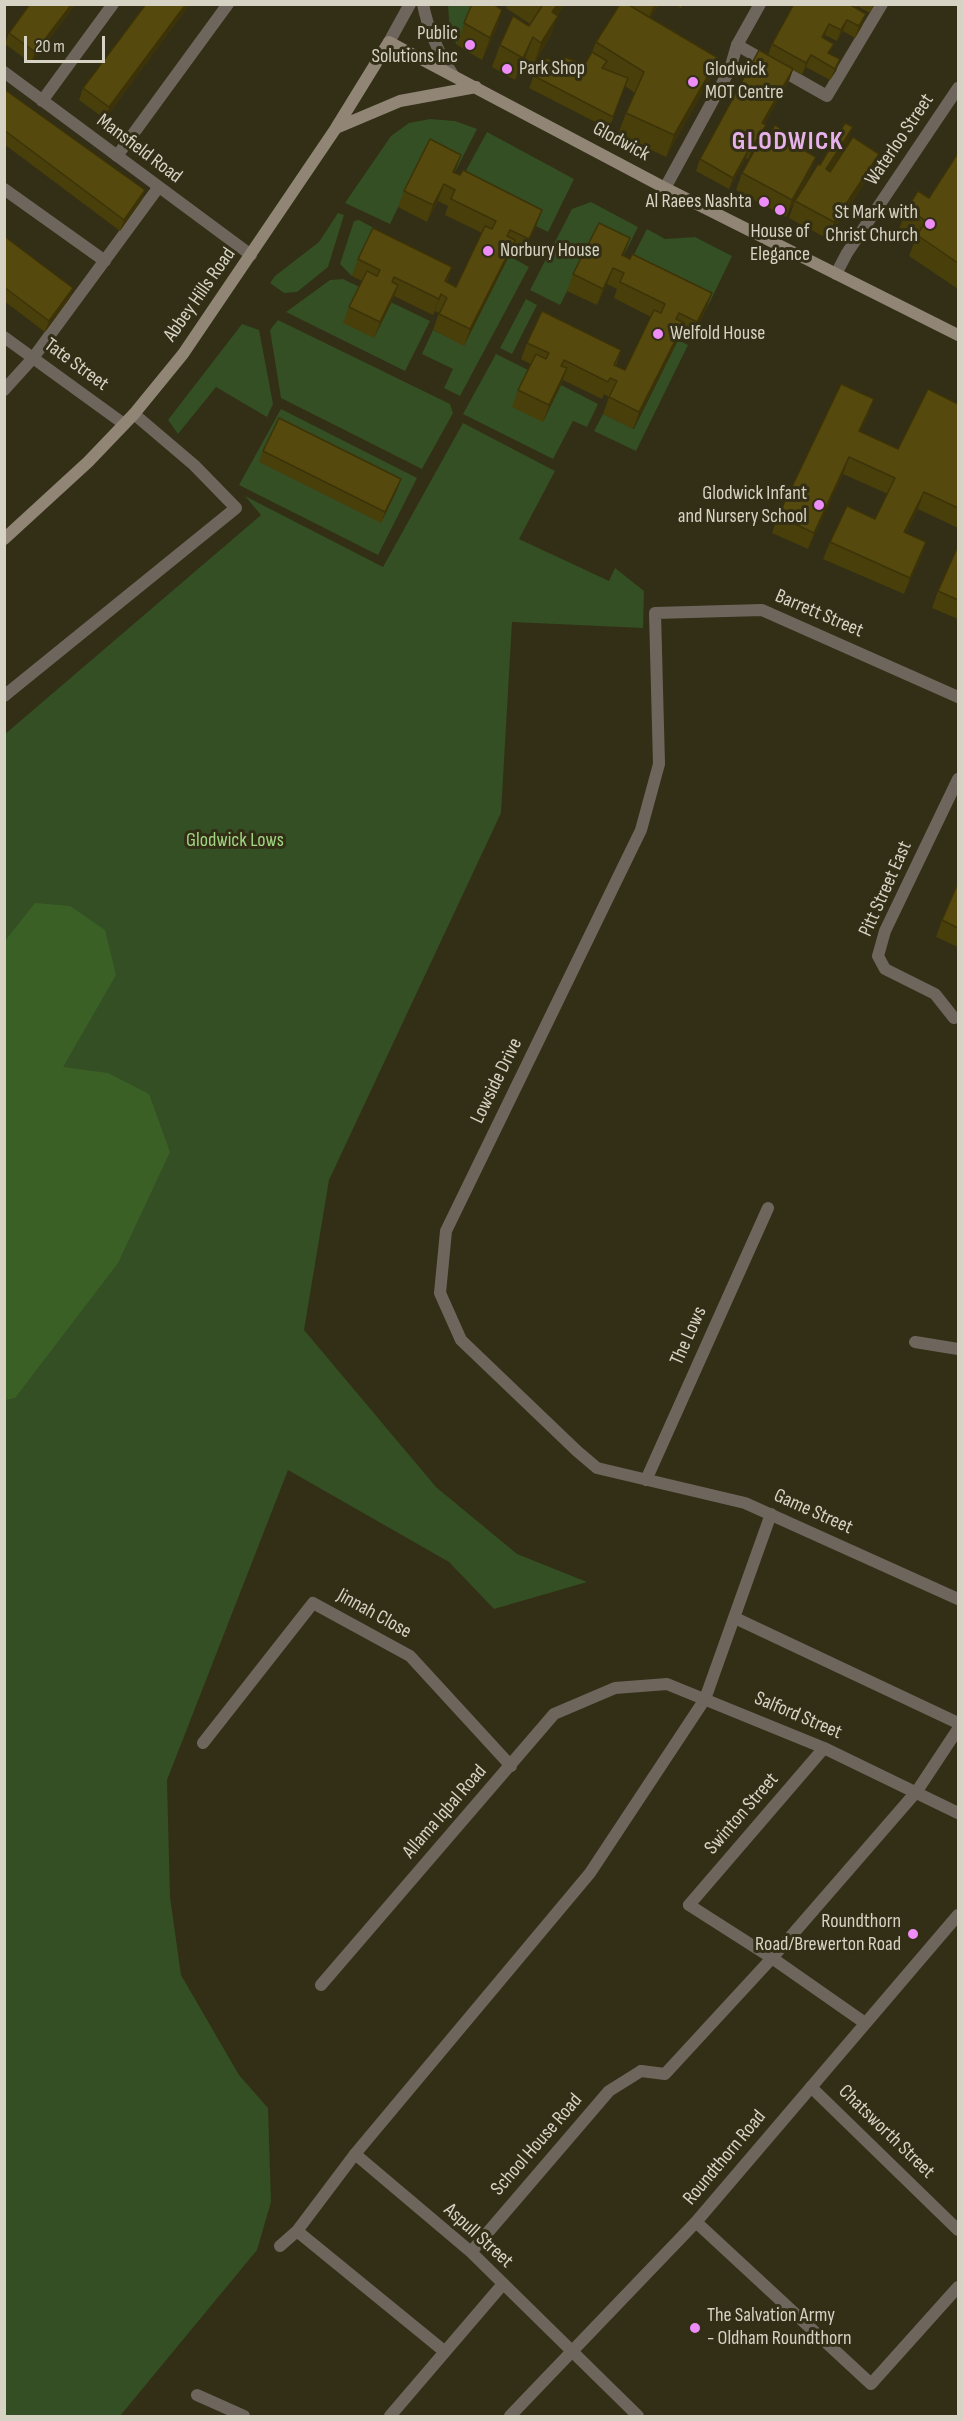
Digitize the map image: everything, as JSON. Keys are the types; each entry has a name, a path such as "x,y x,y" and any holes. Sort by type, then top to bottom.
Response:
{"main road":[{"name":"Glodwick","path":"390,42 665,188 958,335"},
{"name":"Abbey Hills Road","path":"4,539 88,462 134,414 183,354 336,128 390,42"},
{"path":"336,128 400,101 476,87"}],"street":[{"path":"42,101 113,4"},
{"path":"117,156 228,4"},
{"path":"390,42 410,4"},
{"path":"423,4 435,47 453,75"},
{"path":"665,188 730,69 737,45 760,4"},
{"path":"737,45 827,96 882,4"},
{"name":"Mansfield Road","path":"4,72 251,255"},
{"name":"Waterloo Street","path":"836,274 847,253 958,88"},
{"path":"4,390 33,358 158,188"},
{"path":"4,189 105,261"},
{"name":"Tate Street","path":"4,337 124,424"},
{"path":"4,696 236,508 194,465 134,414"},
{"name":"Barrett Street","path":"655,613 762,610 958,697"},
{"name":"Lowside Drive","path":"646,1480 597,1468 577,1451 461,1340 440,1293 446,1231 641,830 659,764 655,613"},
{"name":"Pitt Street East","path":"954,1018 935,994 885,969 878,956 885,931 958,779"},
{"name":"The Lows","path":"646,1480 768,1208"},
{"path":"915,1342 958,1349"},
{"name":"Game Street","path":"646,1480 745,1503 958,1599"},
{"path":"280,2246 297,2231 355,2154 591,1873 705,1699 771,1514"},
{"name":"Jinnah Close","path":"202,1743 313,1603 410,1656 511,1766"},
{"path":"735,1618 958,1723"},
{"name":"Salford Street","path":"615,1688 667,1684 824,1748 958,1813"},
{"name":"Allama Iqbal Road","path":"321,1985 554,1714 615,1688"},
{"path":"865,2023 772,1958 916,1791 958,1729"},
{"name":"Swinton Street","path":"772,1958 689,1905 824,1748"},
{"name":"Roundthorn Road","path":"510,2416 696,2223 958,1915"},
{"name":"School House Road","path":"471,2252 609,2091 641,2072 665,2074 772,1958"},
{"name":"Chatsworth Street","path":"811,2087 958,2230"},
{"name":"Aspull Street","path":"355,2154 471,2252 635,2415"},
{"path":"696,2223 871,2384 958,2287"},
{"path":"297,2231 444,2351"},
{"path":"390,2416 503,2284"},
{"path":"197,2395 244,2416"}],"green space":[{"path":"448,5 473,5 457,45 450,34"},
{"path":"430,119 455,121 477,129 455,172 423,156 390,224 345,203 391,136 409,123"},
{"path":"487,132 574,179 548,232 457,187"},
{"path":"591,202 638,227 624,255 593,240 560,305 530,290 572,209"},
{"path":"338,213 344,215 328,267 297,292 284,293 270,283 275,276 319,242"},
{"path":"359,220 385,234 367,245 352,276 340,264 354,221"},
{"path":"647,229 665,239 695,237 732,256 706,310 626,270"},
{"path":"509,256 529,267 460,396 444,388 453,369 422,354 433,330 463,345"},
{"path":"343,279 430,321 405,371 286,312 330,280"},
{"path":"526,299 537,305 512,354 500,348"},
{"path":"278,320 450,404 453,413 422,469 281,398 270,330"},
{"path":"242,324 259,330 273,404 267,417 216,387 178,434 168,420"},
{"path":"678,340 688,345 636,451 594,431 603,414 634,429"},
{"path":"496,354 530,371 543,421 561,385 598,404 587,427 573,421 553,459 463,414"},
{"path":"281,409 417,478 378,555 239,485"},
{"name":"Glodwick Lows","path":"463,423 555,471 519,539 609,581 615,568 644,591 643,628 512,622 501,813 329,1180 304,1330 436,1487 517,1554 587,1582 494,1609 449,1562 288,1470 167,1780 170,1897 181,1975 239,2075 268,2108 271,2202 257,2250 120,2416 5,2416 4,735 261,515 245,496 383,567"},
{"path":"35,903 70,906 105,930 116,975 63,1067 108,1073 149,1094 170,1152 118,1263 15,1398 5,1400 5,941"}],"building":[{"path":"30,4 72,4 35,52 9,33"},
{"path":"146,4 186,4 109,107 83,88"},
{"path":"472,4 493,4 502,10 490,38 464,23"},
{"path":"540,4 558,4 552,12 558,16 541,43 533,37 523,58 500,45 513,16 529,26 542,6"},
{"path":"620,4 627,4 718,58 674,135 626,113 644,72 596,42"},
{"path":"794,4 849,4 866,14 859,26 847,20 841,30 829,24 822,37 834,44 828,53 840,59 835,69 811,55 806,63 772,44"},
{"path":"759,50 793,69 762,123 766,125 752,148 750,147 733,178 700,159"},
{"path":"592,52 607,61 602,68 628,78 613,117 534,76 541,57 562,63 564,57 585,64"},
{"path":"4,89 145,190 124,220 4,130"},
{"path":"845,123 853,127 826,169 830,172 853,137 879,154 834,222 795,201"},
{"path":"775,125 782,130 778,136 816,157 792,200 742,173 763,135 768,138"},
{"name":"Norbury House","path":"430,139 461,155 453,172 460,175 463,170 542,210 529,239 510,230 507,236 515,240 470,329 439,314 447,298 441,294 439,299 394,277 392,282 398,285 380,322 349,307 367,271 377,276 380,270 358,259 373,228 452,267 445,281 456,287 485,226 492,229 496,221 451,199 455,190 444,184 433,205 404,191"},
{"path":"958,153 958,263 917,235 926,221 907,208 918,191 929,198"},
{"name":"Welfold House","path":"599,223 630,238 622,255 630,259 632,254 712,293 697,322 679,313 676,319 684,323 639,412 609,397 617,381 610,378 608,382 564,360 561,366 567,368 549,405 518,390 536,354 546,359 549,353 527,343 542,311 621,350 614,365 625,370 654,310 661,313 665,304 620,282 624,273 613,268 603,289 573,274"},
{"path":"4,236 73,288 49,321 4,287"},
{"path":"841,384 874,399 859,431 898,449 928,389 958,404 958,508 924,492 904,532 926,542 910,578 830,542 847,506 875,519 895,478 849,457 814,533 778,516"},
{"path":"279,418 401,479 385,512 263,451"},
{"path":"958,546 958,600 938,591"},
{"path":"958,883 958,928 942,920"}],"place":[{"name":"Public Solutions Inc","path":"470,45"},
{"name":"Park Shop","path":"507,69"},
{"name":"Glodwick MOT Centre","path":"693,82"},
{"name":"Al Raees Nashta","path":"764,202"},
{"name":"House of Elegance","path":"780,210"},
{"name":"St Mark with Christ Church","path":"930,224"},
{"name":"Norbury House","path":"488,251"},
{"name":"Welfold House","path":"658,334"},
{"name":"Glodwick Infant and Nursery School","path":"819,505"},
{"name":"Roundthorn Road/Brewerton Road","path":"913,1934"},
{"name":"The Salvation Army - Oldham Roundthorn","path":"695,2328"}],"district":[{"name":"GLODWICK","path":"788,142"}]}
